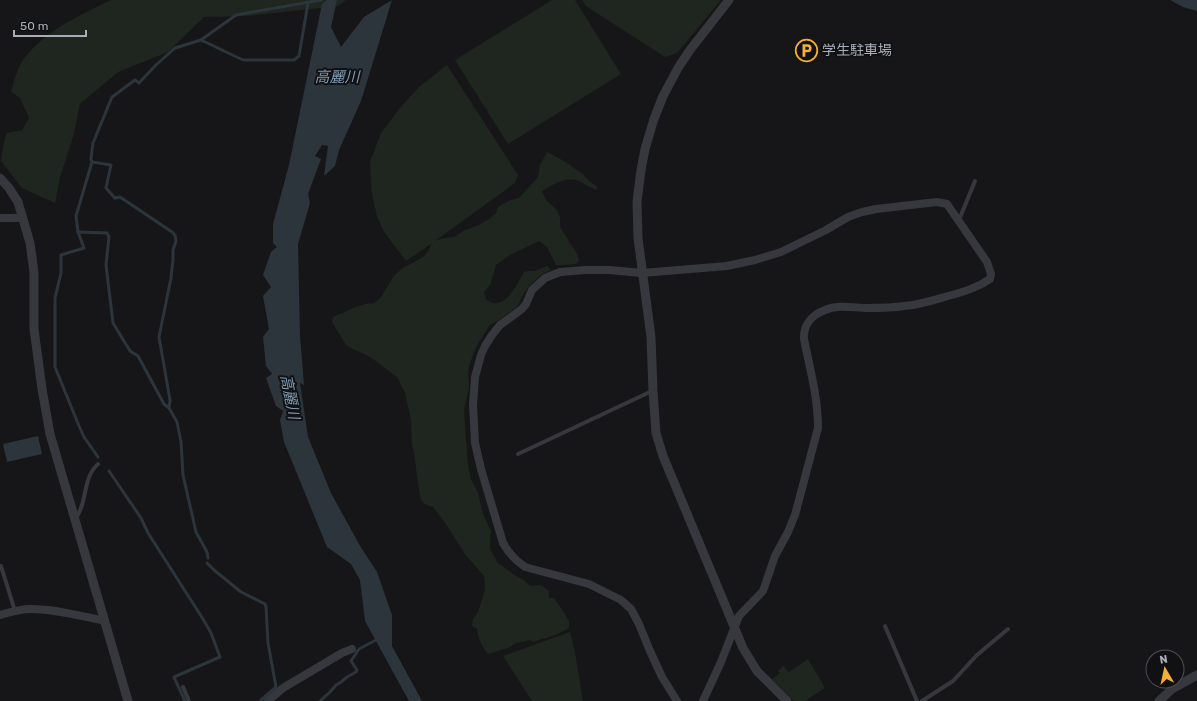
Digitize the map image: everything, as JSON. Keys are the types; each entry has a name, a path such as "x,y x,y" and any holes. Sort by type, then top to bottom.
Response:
{"street":[{"path":"729,0 678,68 663,96 654,119 645,149 641,170 637,202 638,238 651,337 656,433 663,456 743,648 757,671 787,701"},
{"path":"0,178 18,202 30,243 34,267 34,329 42,390 50,434 128,701"},
{"path":"677,701 656,664 640,624 631,609 626,604 589,584 525,566 509,554 503,543 481,469 475,443 473,405 475,377 485,346 500,326 522,309 532,290 545,278 560,272 609,270 642,273 727,266 755,260 781,252 826,230 848,217 862,212 937,202 947,204 987,262 991,274 990,279 972,289 918,304 904,306 866,308 842,307 826,309 816,314 806,324 804,339 815,391 818,428 795,515 775,556 763,591 739,616 734,626 721,662 703,701"},
{"path":"0,218 22,218"},
{"path":"0,615 30,609 59,612 105,621"},
{"path":"268,701 283,688 342,653 352,649"},
{"path":"1159,701 1172,689 1197,675"}],"lane":[{"path":"958,220 975,181"},
{"path":"518,454 653,391"},
{"path":"75,520 82,506 88,478 93,468 98,464"},
{"path":"1,566 15,611"},
{"path":"885,626 917,701"},
{"path":"922,701 953,681 976,655 1008,629"},
{"path":"183,687 189,701"}],"shaded area":[{"path":"111,0 346,0 338,6 246,16 204,17 168,52 118,72 80,104 73,137 60,177 55,203 22,188 1,161 7,133 22,130 29,118 20,98 11,92 23,60 41,40 63,25"},
{"path":"552,0 575,0 621,74 508,144 455,60"},
{"path":"582,0 721,0 677,53 665,57 586,6"},
{"path":"447,65 518,175 515,183 435,241 454,237 465,230 479,225 496,213 498,207 508,201 519,198 538,177 540,165 547,152 566,162 597,186 596,190 579,181 569,179 542,191 546,200 557,210 560,218 560,227 577,254 579,260 576,264 556,265 547,247 539,241 510,255 496,265 490,285 484,292 486,299 493,303 499,303 508,297 516,287 524,272 535,271 547,266 551,270 542,274 531,284 524,293 517,307 490,325 484,334 476,347 469,366 469,388 464,410 468,465 471,479 478,493 483,514 491,531 490,549 498,563 524,580 530,586 541,585 549,591 549,598 554,598 569,621 569,628 556,634 533,642 530,640 516,643 508,648 488,654 478,636 477,629 472,626 473,619 478,612 483,597 485,588 484,576 465,554 433,507 425,504 421,500 412,444 411,420 405,393 398,378 370,357 346,345 332,322 333,317 357,307 374,303 378,300 394,276 402,269 421,259 431,244 406,261 384,232 377,216 372,195 370,162 381,133 400,108 419,87"},
{"path":"570,632 575,652 583,701 532,701 503,656"},
{"path":"808,659 825,688 805,701 794,701 772,679 780,673 778,671 783,666 789,672"}],"water":[{"name":"高麗川","path":"327,0 337,0 331,27 341,47 364,17 392,0 361,101 339,150 335,166 324,176 328,146 322,145 315,156 321,159 308,194 310,203 298,244 300,336 304,385 300,383 308,437 331,493 360,546 377,572 392,615 392,646 422,701 409,701 365,621 360,580 351,564 327,547 284,442 280,420 283,411 276,406 266,378 272,374 266,366 263,337 269,329 263,296 271,287 263,275 271,252 277,247 273,243 273,224 289,165 322,4"},
{"path":"1170,0 1197,0 1197,11 1183,7"},
{"path":"38,436 42,454 7,462 3,444"}],"waterway":[{"path":"201,40 236,15 321,0"},
{"path":"208,558 207,552 196,532 183,475 181,442 177,422 169,408 170,400 159,337 171,278 173,250 176,241 175,235 120,197 115,198 106,188 111,165 92,162 93,143 112,97 135,80 139,83 175,48 201,40 243,60 294,60 299,56 308,3"},
{"path":"92,162 76,216 78,232 84,248 61,255 61,273 55,298 55,367 84,437 98,457"},
{"path":"78,232 107,233 109,237 106,265 113,323 130,351 138,356 164,404 169,408"},
{"path":"109,471 141,518 148,533 203,619 211,633 220,657 174,677 185,701"},
{"path":"207,563 241,592 265,604 268,643 276,687 261,700"},
{"path":"320,701 336,685 356,672 357,670 351,661 359,649 378,639"}],"place":[{"name":"学生駐車場","path":"806,50"}]}
